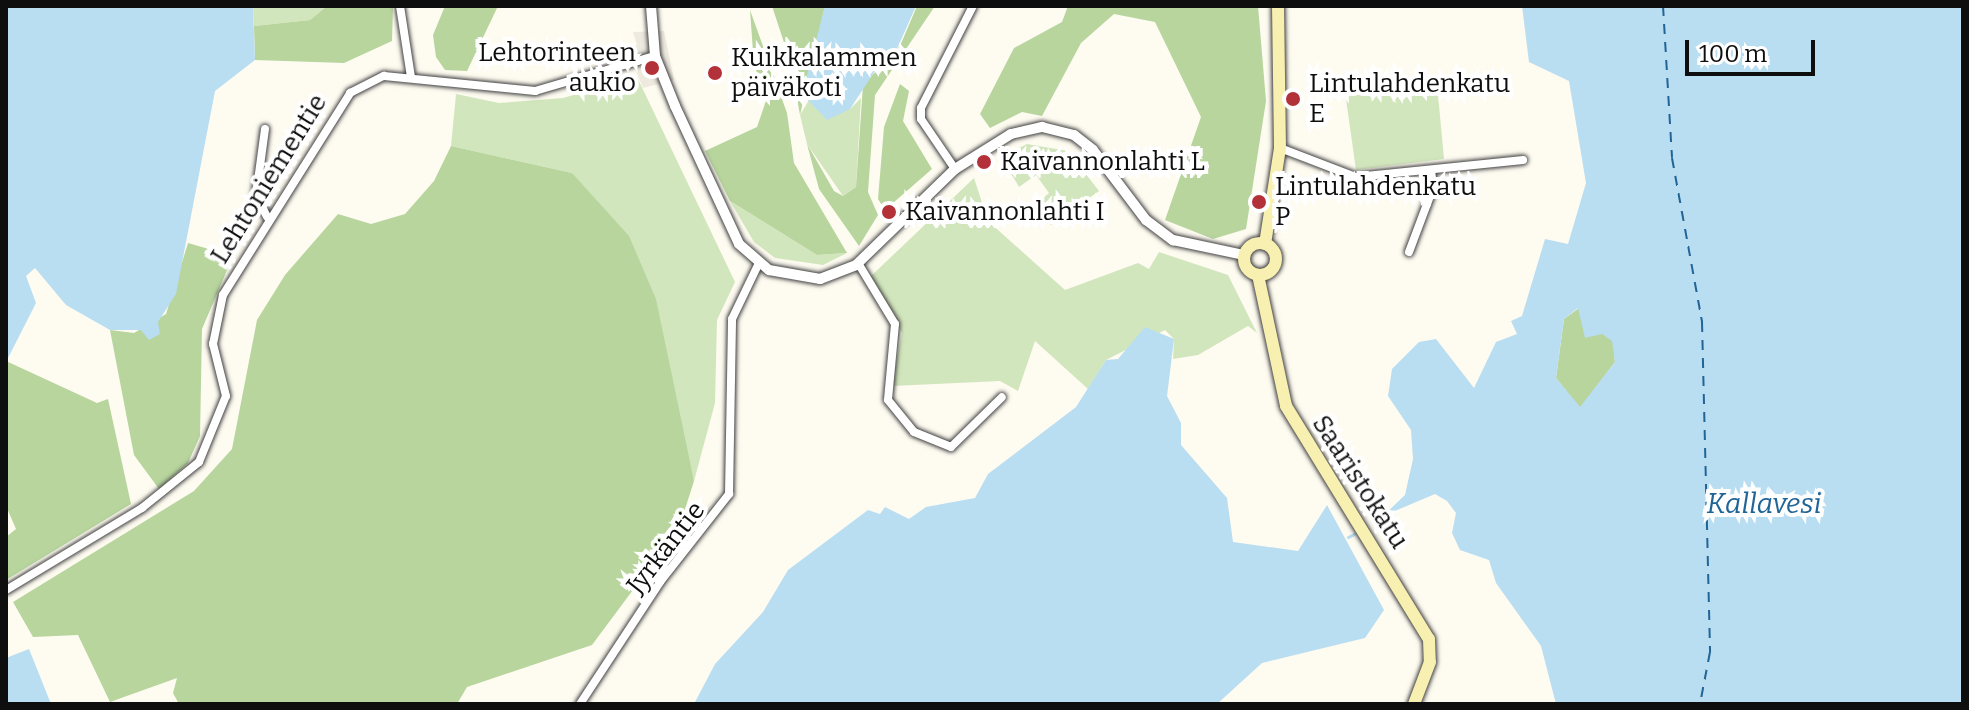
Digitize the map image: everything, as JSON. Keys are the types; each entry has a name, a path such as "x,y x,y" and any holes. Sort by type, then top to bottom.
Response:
{"main road":[{"path":"1265,244 1244,255 1258,275 1275,265 1265,244 1280,148 1278,6"},
{"name":"Saaristokatu","path":"1258,275 1286,406 1429,639 1430,662 1414,704"}],"street":[{"path":"400,6 411,77"},
{"path":"651,6 655,56 727,223 759,263 800,279 858,263 955,169 1011,134 1058,129 1093,150 1146,220 1173,240 1244,255"},
{"path":"955,169 921,119 921,108 973,6"},
{"name":"Lehtoniementie","path":"6,590 142,508 199,462 226,396 214,326 267,217 308,167 350,93 384,76 535,91 655,56"},
{"path":"265,129 256,196 267,217"},
{"path":"1280,148 1356,177 1523,160"},
{"path":"1409,252 1433,188 1431,170"},
{"name":"Jyrkäntie","path":"580,704 660,582 729,494 732,319 759,263"},
{"path":"858,263 895,324 888,400 914,432 951,447 1002,397"}],"green space":[{"path":"253,6 327,6 310,20 254,26"},
{"path":"327,6 393,6 392,41 344,63 255,60 254,26 310,20"},
{"path":"445,6 498,6 467,71 445,70 436,57 433,35"},
{"path":"772,6 825,6 800,115 791,64"},
{"path":"917,6 935,6 875,95 868,192 878,215 859,246 819,189 807,144 834,191 843,196 856,187 863,85 900,46"},
{"path":"1068,6 1258,6 1266,101 1246,229 1213,239 1165,220 1201,117 1155,22 1114,14 1081,43 1042,116 1022,112 990,128 980,114 1014,48 1062,22"},
{"path":"750,10 787,113 794,163 847,253 817,255 730,201 705,151 757,127 767,98 754,65"},
{"path":"637,77 735,282 717,320 715,403 694,481 674,396 572,173 451,146 456,94 499,103 563,98"},
{"path":"900,84 909,91 903,121 932,169 885,210 878,199 884,127"},
{"path":"1345,92 1438,95 1444,159 1356,170"},
{"path":"861,98 856,187 843,196 807,144 800,115 809,100 818,109 850,109"},
{"path":"1027,144 1068,151 1099,191 1051,225 1041,200 1049,193 1036,175 1019,187 1001,157"},
{"path":"451,146 572,173 629,236 656,299 694,481 679,528 592,645 467,687 457,704 179,704 173,693 177,678 110,702 78,635 33,637 13,602 194,491 232,449 257,320 285,275 338,214 371,224 405,214 434,181"},
{"path":"974,178 988,221 1065,290 1138,263 1149,269 1159,252 1228,275 1257,333 1248,326 1198,355 1173,359 1174,339 1165,330 1106,360 1088,389 1035,341 1018,391 1000,381 892,386 902,333 870,277"},
{"path":"730,201 817,255 847,253 823,265 775,258 754,242"},
{"path":"188,243 233,256 202,329 200,436 188,463 159,489 134,455 110,330 134,333 166,314"},
{"path":"1579,308 1613,341 1615,362 1580,408 1556,378 1564,319"},
{"path":"6,361 97,403 108,399 131,504 6,580 6,537 16,529 6,506"}],"shaded area":[{"name":"Lehtorinteen aukio","path":"664,31 674,80 643,88 627,49 637,45 633,32"}],"water":[{"path":"6,6 253,6 255,60 215,91 176,294 158,322 160,334 149,340 141,330 110,330 66,305 35,268 26,276 36,303 6,362"},
{"path":"825,6 916,6 889,67 875,71 850,109 827,120 802,94"},
{"name":"Kallavesi","path":"1522,6 1963,6 1963,704 1556,704 1541,646 1496,583 1489,560 1460,550 1452,533 1456,513 1447,501 1435,494 1383,516 1405,495 1413,459 1411,430 1388,396 1392,369 1419,342 1436,339 1474,388 1496,342 1517,334 1511,321 1522,316 1545,239 1568,244 1586,183 1569,81 1529,62","holes":["1578,308 1585,338 1602,334 1612,341 1615,362 1580,407 1556,378 1564,319"]},
{"path":"1145,327 1174,339 1167,396 1181,423 1181,445 1227,498 1233,542 1298,551 1327,505 1384,610 1365,638 1262,663 1217,704 694,704 715,664 763,612 788,570 868,510 880,514 885,507 909,519 926,507 975,498 988,474 1076,407 1106,360 1118,359"},
{"path":"29,649 51,704 6,704 6,658"}],"waterway":[{"path":"1378,522 1384,518"},
{"path":"1348,537 1354,534"}],"ferry route":[{"path":"1663,6 1672,158 1702,322 1710,652 1700,704"}],"place":[{"name":"Lehtorinteen aukio","path":"652,68"},
{"name":"Kuikkalammen päiväkoti","path":"715,73"},
{"name":"Lintulahdenkatu E","path":"1293,99"},
{"name":"Kaivannonlahti L","path":"984,162"},
{"name":"Lintulahdenkatu P","path":"1259,202"},
{"name":"Kaivannonlahti I","path":"889,212"}]}
